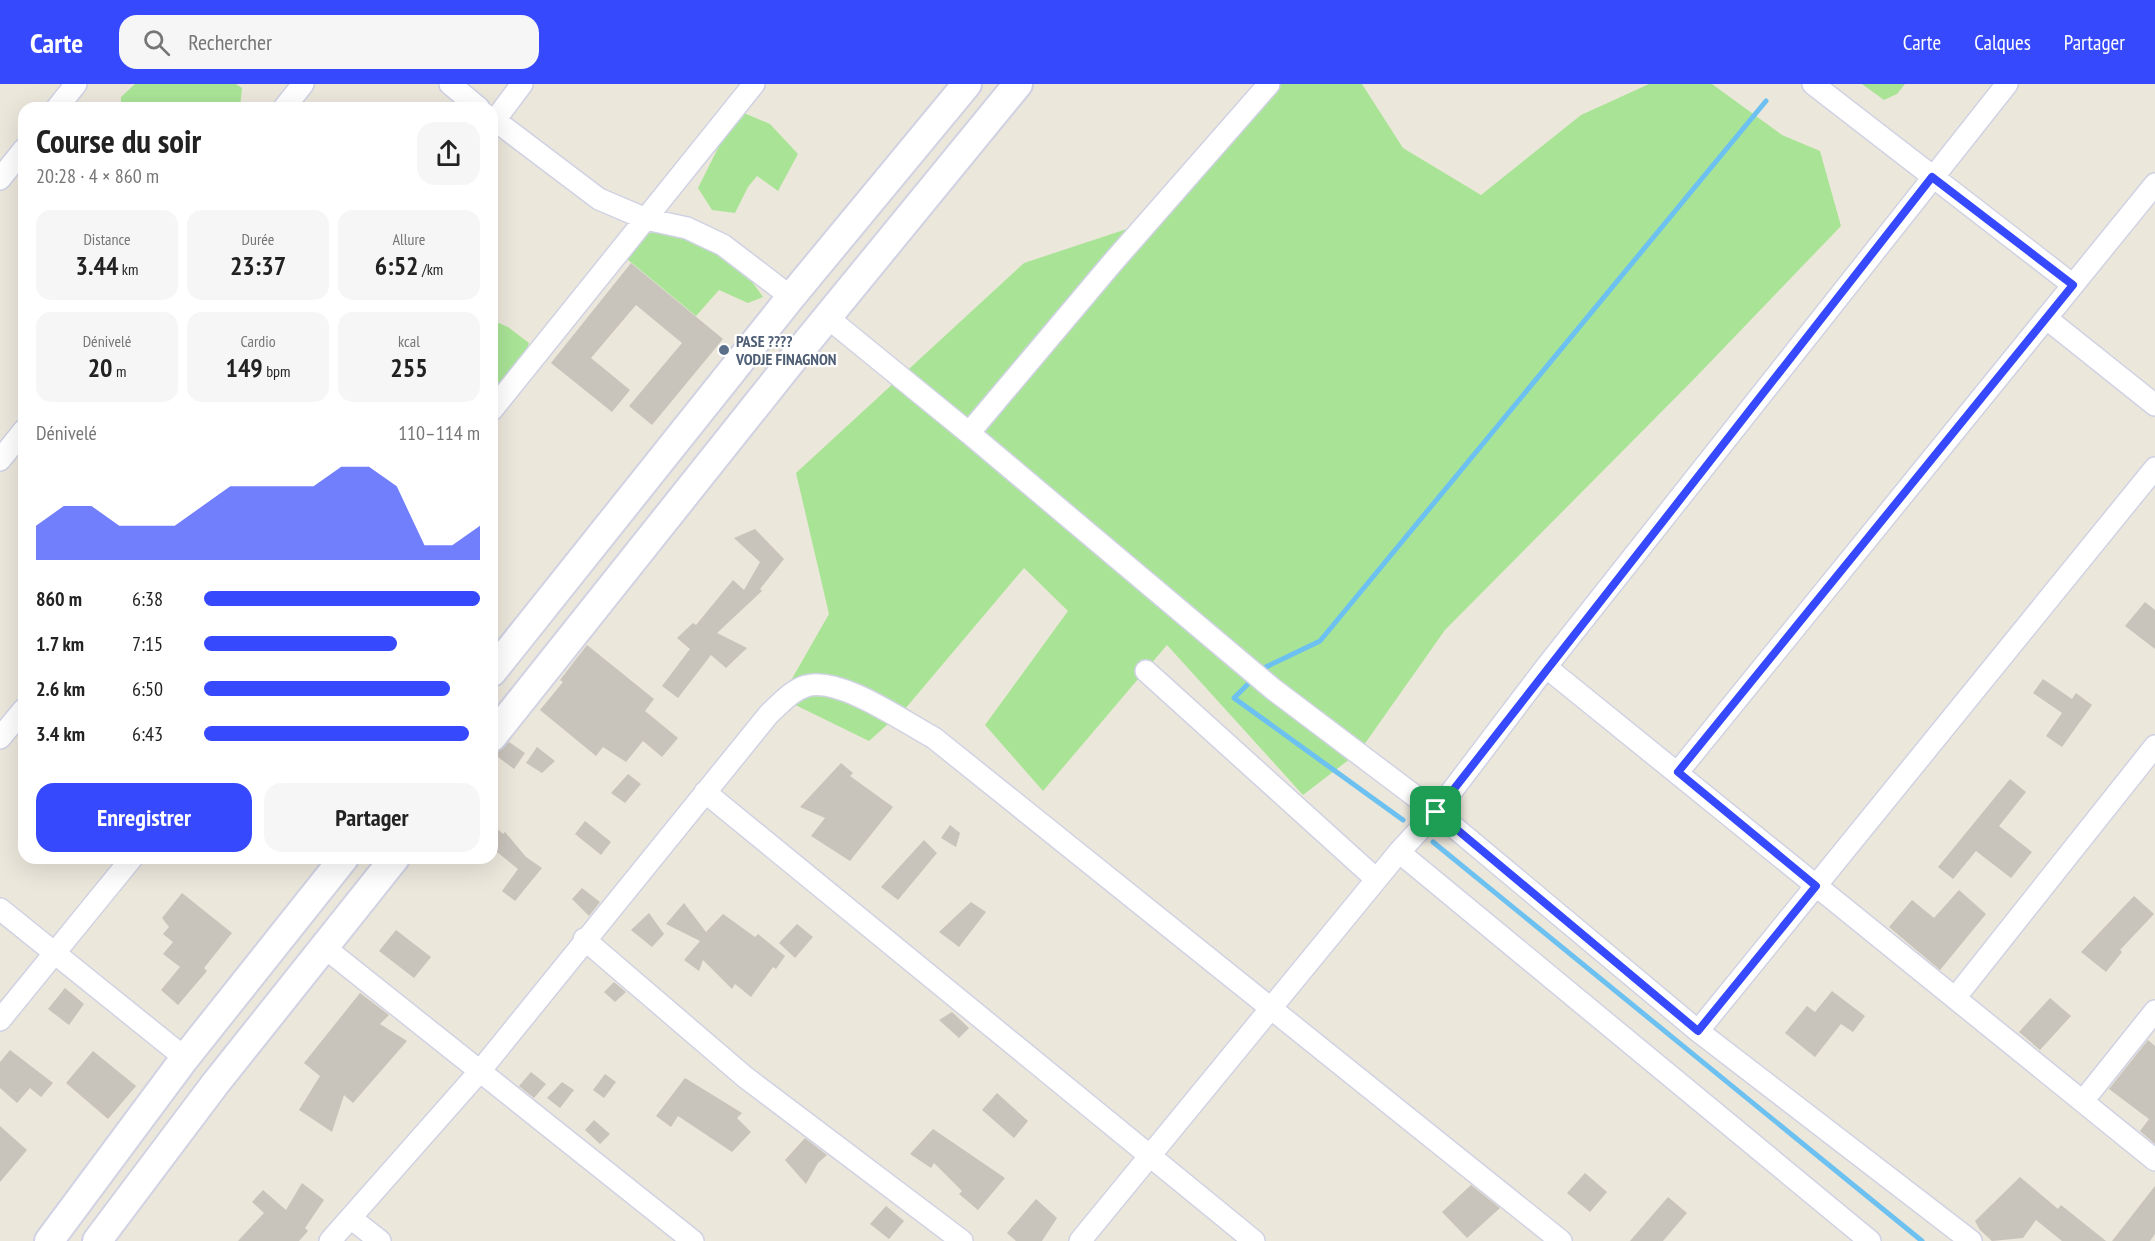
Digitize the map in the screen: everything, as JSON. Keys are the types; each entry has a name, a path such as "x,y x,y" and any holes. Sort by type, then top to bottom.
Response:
{"street":[{"path":"62,102 76,84"},
{"path":"289,102 303,84"},
{"path":"450,84 471,102"},
{"path":"498,109 522,84"},
{"path":"498,403 754,84"},
{"path":"498,664 791,297 966,84"},
{"path":"498,729 827,317 1018,84"},
{"path":"969,433 1113,262 1269,84"},
{"path":"1813,84 2073,285"},
{"path":"1080,1241 1376,879 1436,812 1546,667 2007,84"},
{"path":"498,125 599,198 646,219 687,228 723,245 791,297"},
{"path":"0,179 18,156"},
{"path":"1678,772 2155,184"},
{"path":"827,317 969,433 1238,660 1436,812 1698,1031 1971,1241"},
{"path":"2046,318 2155,405"},
{"path":"0,460 18,438"},
{"path":"1698,1031 2155,468"},
{"path":"1546,667 2155,1160"},
{"path":"1146,671 1376,879"},
{"path":"330,1241 352,1219 480,1071 584,939 769,714 791,693 808,685 833,685 934,738 1271,1007 1440,1147 1561,1241"},
{"path":"0,738 18,716"},
{"path":"1955,998 2155,746"},
{"path":"705,792 1254,1241"},
{"path":"1399,852 1870,1241"},
{"path":"0,1020 127,864"},
{"path":"49,1241 185,1058 339,864"},
{"path":"97,1241 215,1084 390,864"},
{"path":"0,909 185,1058"},
{"path":"584,939 745,1077 962,1241"},
{"path":"324,947 693,1241"},
{"path":"2083,1101 2155,1011"},
{"path":"352,1219 380,1241"}],"green space":[{"path":"135,84 236,84 242,88 241,102 121,102 121,97"},
{"path":"1272,84 1362,84 1403,148 1481,195 1581,115 1649,84 1712,84 1782,135 1820,151 1841,226 1695,378 1445,630 1359,752 1303,795 1167,645 1043,791 985,725 1068,611 1024,568 905,709 869,741 781,698 829,614 796,473 1024,263 1163,217"},
{"path":"1862,84 1905,84 1897,94 1884,100"},
{"path":"737,110 770,124 798,154 778,191 757,176 748,187 735,213 712,210 698,188"},
{"path":"654,222 680,226 743,269 763,297 748,303 719,290 696,316 627,259 629,235"},
{"path":"498,323 508,327 529,343 515,386 499,391"}],"building":[{"path":"631,263 723,339 652,425 629,406 682,343 636,305 591,358 630,390 612,412 551,363"},
{"path":"755,529 784,559 760,589 762,591 717,633 747,648 726,668 711,655 678,698 662,686 690,649 677,638 693,623 696,625 733,580 744,590 760,562 734,538"},
{"path":"2145,602 2155,610 2155,649 2125,626"},
{"path":"587,645 654,699 645,711 678,738 662,757 643,741 626,762 603,747 596,756 540,710 563,682 560,680"},
{"path":"2043,679 2072,699 2076,693 2092,705 2062,747 2046,736 2062,713 2033,693"},
{"path":"509,742 525,753 514,769 498,757 498,751"},
{"path":"537,747 555,761 542,773 526,763"},
{"path":"841,763 853,773 850,776 893,807 850,861 811,836 825,818 800,807"},
{"path":"628,774 641,784 625,803 611,793"},
{"path":"2010,779 2026,792 1999,826 2032,852 2011,878 1976,851 1953,879 1938,867"},
{"path":"585,821 611,842 601,855 575,834"},
{"path":"950,825 960,833 956,847 941,838"},
{"path":"498,829 503,834 505,832 526,857 542,868 515,901 502,891 518,869 498,853"},
{"path":"924,840 937,853 898,900 881,887"},
{"path":"582,888 600,902 589,916 572,899"},
{"path":"1959,890 1986,914 1940,970 1889,927 1912,900 1934,918"},
{"path":"182,893 232,933 204,968 207,971 178,1005 161,990 180,967 163,954 173,942 163,934 169,927 162,918"},
{"path":"2134,896 2154,914 2120,950 2122,952 2106,972 2081,952"},
{"path":"971,902 986,912 959,947 939,932"},
{"path":"684,903 706,932 723,914 755,937 758,934 785,956 776,969 773,967 751,997 735,984 732,989 703,960 699,971 684,960 700,941 666,924"},
{"path":"649,913 664,934 652,947 631,930"},
{"path":"797,924 813,937 795,958 779,943"},
{"path":"396,930 431,957 414,978 379,951"},
{"path":"614,982 626,992 615,1002 604,992"},
{"path":"65,988 84,1004 69,1025 48,1009"},
{"path":"1832,991 1865,1016 1853,1032 1841,1024 1815,1057 1785,1033 1807,1006 1815,1012"},
{"path":"360,993 389,1015 380,1024 407,1041 353,1103 344,1095 332,1132 299,1110 320,1076 304,1063"},
{"path":"2050,998 2071,1016 2040,1050 2019,1032"},
{"path":"952,1012 969,1028 959,1038 939,1020"},
{"path":"2148,1040 2155,1046 2155,1144 2140,1131 2149,1119 2109,1089"},
{"path":"10,1050 53,1083 41,1097 30,1088 17,1103 0,1088 0,1062"},
{"path":"93,1051 136,1086 108,1119 66,1083"},
{"path":"531,1072 546,1084 534,1098 519,1086"},
{"path":"605,1074 616,1082 604,1098 593,1090"},
{"path":"685,1078 742,1113 737,1118 751,1132 732,1152 678,1116 671,1127 656,1116"},
{"path":"562,1082 574,1090 560,1108 547,1098"},
{"path":"997,1093 1028,1121 1014,1138 982,1110"},
{"path":"594,1120 610,1134 600,1144 585,1130"},
{"path":"0,1126 27,1150 0,1182"},
{"path":"933,1129 1005,1178 978,1210 959,1194 962,1191 934,1163 931,1168 910,1154"},
{"path":"805,1138 827,1155 818,1163 806,1184 785,1160"},
{"path":"1585,1173 1607,1192 1590,1212 1567,1193"},
{"path":"2020,1177 2058,1209 2061,1205 2106,1241 2062,1241 2036,1220 2023,1238 1992,1241 1980,1230 1975,1221"},
{"path":"302,1183 324,1200 305,1228 308,1231 299,1241 238,1241 264,1213 252,1202 263,1190 286,1210"},
{"path":"1471,1185 1500,1208 1467,1238 1442,1212"},
{"path":"2155,1186 2155,1234 2150,1241 2112,1241"},
{"path":"1668,1197 1687,1213 1663,1241 1630,1241"},
{"path":"1036,1199 1057,1218 1042,1241 1016,1241 1007,1233"},
{"path":"886,1206 904,1221 889,1239 870,1224"}],"waterway":[{"path":"1260,673 1266,667 1320,641 1766,101"},
{"path":"1253,679 1234,698 1403,820"},
{"path":"1433,842 1922,1241"}],"place":[{"name":"PASE ???? VODJE FINAGNON","path":"724,350"}],"route":[{"path":"1932,177 2073,285 1678,772 1816,886 1698,1031 1436,812 1546,667 1932,177"}]}
